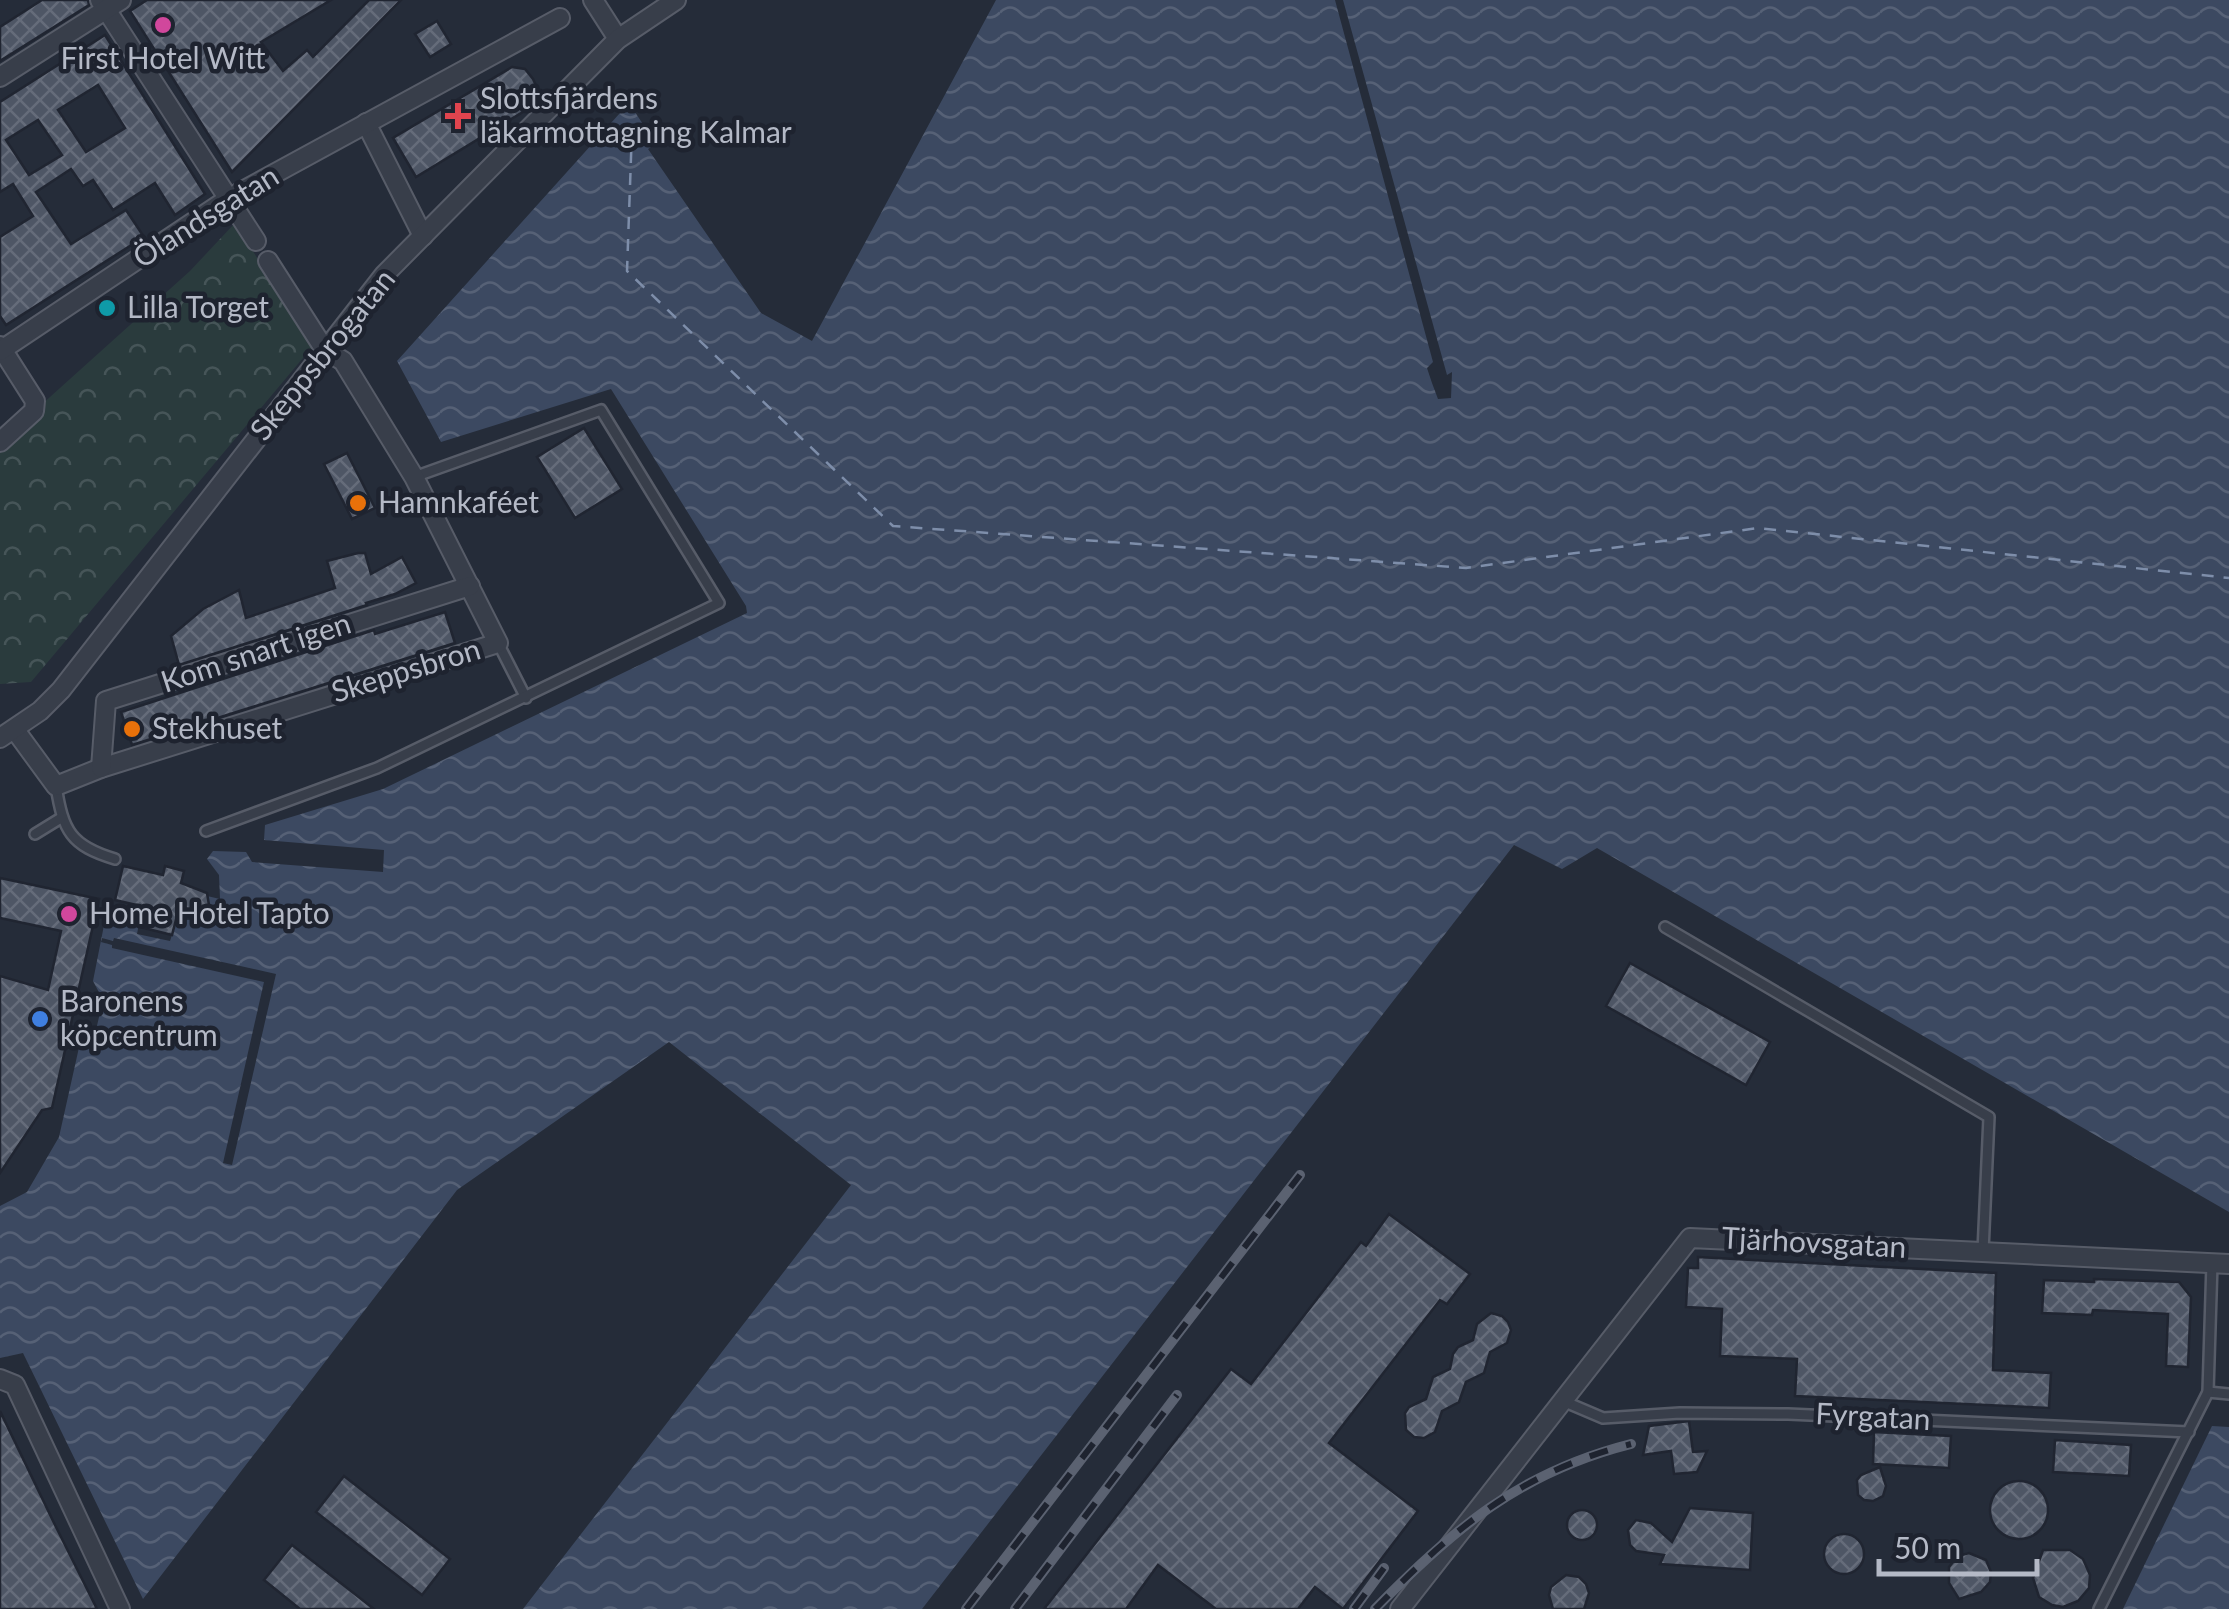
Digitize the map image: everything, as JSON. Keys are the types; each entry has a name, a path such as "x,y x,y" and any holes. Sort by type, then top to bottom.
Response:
{"street":[{"path":"593,0 618,39"},
{"name":"Skeppsbrogatan","path":"8,734 61,690 384,275 618,39 676,0"},
{"path":"0,77 109,3 256,241"},
{"name":"Ölandsgatan","path":"1,349 228,198 560,18"},
{"path":"366,123 423,236"},
{"name":"Skeppsbron","path":"56,786 100,768 498,642 414,476 342,362 325,350 268,261"},
{"path":"0,442 34,412 36,401 1,349"},
{"name":"Kom snart igen","path":"100,768 106,701 470,586"},
{"path":"8,734 56,786"},
{"name":"Tjärhovsgatan","path":"1400,1609 1690,1238 2221,1263"},
{"path":"0,1379 14,1384 120,1609"}],"lane":[{"path":"206,831 377,768 720,603 601,410 414,476"},
{"path":"498,642 526,698"},
{"path":"56,786 61,818 84,850 114,859"},
{"path":"35,834 61,818"},
{"path":"1666,927 1988,1117 1983,1251"},
{"path":"2099,1609 2208,1392 2221,1263"},
{"path":"2208,1392 2229,1394"},
{"name":"Fyrgatan","path":"1561,1400 1606,1418 1680,1413 1788,1414 2189,1432"}],"green space":[{"path":"235,223 313,346 31,682 0,684 0,442 190,271"}],"water":[{"path":"996,0 2229,0 2229,1212 1597,848 1562,869 1514,845 922,1609 523,1609 851,1185 669,1042 457,1190 143,1599 23,1353 0,1358 0,1206 27,1192 59,1137 80,1043 96,1030 103,1000 93,981 108,905 141,913 137,934 170,941 177,920 200,920 207,896 220,899 219,875 207,859 213,851 246,852 252,862 383,872 384,850 264,840 265,825 383,789 747,613 611,389 441,442 397,361 629,103 656,144 648,149 761,313 812,341"},
{"path":"2212,1426 2229,1427 2229,1609 2123,1609"}],"pier":[{"path":"1335,0 1343,0 1447,375 1452,372 1451,398 1438,399 1427,368 1433,362"},
{"path":"102,938 276,974 232,1165 223,1163 264,982 112,948 101,942"}],"building":[{"path":"42,0 88,0 89,5 0,61 0,27"},
{"path":"147,0 331,0 261,42 283,71 307,50 313,57 369,0 401,0 232,172 130,11"},
{"path":"437,21 451,44 430,57 415,34"},
{"path":"105,35 205,194 175,215 155,183 113,210 93,180 83,186 71,169 36,192 71,244 126,210 144,237 6,325 0,316 0,237 33,216 13,184 0,192 0,102","holes":["98,85 125,128 86,152 58,110","38,120 62,155 29,175 6,140"]},
{"path":"512,67 525,69 533,79 538,90 536,104 416,177 393,138"},
{"path":"584,428 622,489 575,518 537,457"},
{"path":"347,453 375,508 352,519 324,464"},
{"path":"365,553 371,574 402,557 416,583 367,605 179,665 171,636 203,609 239,590 246,618 335,588 327,561"},
{"path":"445,612 455,643 132,745 121,712 374,630 375,634"},
{"path":"123,866 163,875 165,866 184,871 181,883 207,893 209,905 201,915 178,912 172,935 140,927 145,907 115,900"},
{"name":"Baronens köpcentrum","path":"0,878 99,899 52,1108 42,1110 0,1173 0,976 48,990 61,931 0,918"},
{"path":"1630,963 1770,1042 1746,1085 1606,1006"},
{"path":"1389,1214 1470,1274 1447,1304 1440,1300 1329,1443 1418,1511 1343,1609 1315,1587 1298,1609 1216,1609 1158,1565 1126,1609 1044,1609 1231,1369 1251,1384 1361,1242 1366,1246"},
{"path":"1698,1257 1996,1273 1993,1370 2051,1373 2049,1408 1795,1396 1797,1359 1720,1356 1722,1309 1686,1307 1688,1268 1698,1268"},
{"path":"2044,1280 2179,1282 2191,1297 2188,1367 2166,1366 2168,1314 2093,1310 2092,1315 2042,1313"},
{"path":"1491,1313 1508,1322 1511,1330 1507,1343 1490,1352 1484,1373 1466,1382 1459,1402 1442,1411 1435,1432 1424,1438 1414,1437 1406,1430 1405,1413 1426,1399 1433,1377 1450,1369 1458,1347 1473,1340 1477,1324"},
{"path":"0,1411 55,1525 97,1609 0,1609"},
{"path":"1689,1421 1693,1452 1707,1451 1697,1472 1674,1474 1671,1451 1643,1455 1649,1426"},
{"path":"1874,1432 1951,1436 1949,1468 1873,1464"},
{"path":"2055,1440 2131,1445 2129,1476 2053,1472"},
{"path":"1880,1467 1886,1486 1883,1496 1864,1500 1858,1495 1857,1480"},
{"path":"344,1476 450,1559 422,1595 316,1512"},
{"path":"2019,1481 2039,1490 2048,1510 2039,1530 2019,1539 1999,1530 1990,1510 1999,1490"},
{"path":"1690,1508 1753,1513 1750,1570 1660,1564 1664,1555 1636,1551 1630,1545 1628,1530 1636,1520 1651,1523 1672,1542"},
{"path":"1582,1510 1593,1514 1597,1525 1593,1536 1582,1540 1571,1536 1567,1525 1571,1514"},
{"path":"1844,1534 1858,1540 1864,1554 1858,1568 1844,1574 1830,1568 1824,1554 1830,1540"},
{"path":"292,1545 374,1609 300,1609 264,1580"},
{"path":"2043,1550 2070,1550 2083,1559 2090,1575 2089,1588 2078,1601 2063,1607 2039,1597 2033,1578"},
{"path":"1969,1553 1986,1560 1990,1582 1981,1592 1959,1599 1949,1583 1949,1567 1958,1556"},
{"path":"1566,1575 1579,1577 1586,1584 1589,1593 1584,1609 1553,1609 1551,1587"}],"ferry route":[{"path":"632,129 627,271 893,526 1466,568 1758,528 2229,578"}],"railway":[{"path":"966,1609 1300,1175"},
{"path":"1015,1609 1177,1395"},
{"path":"1375,1609 1432,1553 1522,1487 1555,1470 1631,1444"},
{"path":"1354,1609 1384,1568"}],"place":[{"name":"First Hotel Witt","path":"163,25"},
{"name":"Slottsfjärdens läkarmottagning Kalmar","path":"458,116"},
{"name":"Lilla Torget","path":"107,308"},
{"name":"Hamnkaféet","path":"358,503"},
{"name":"Stekhuset","path":"132,729"},
{"name":"Home Hotel Tapto","path":"69,914"},
{"name":"Baronens köpcentrum","path":"40,1019"}]}
